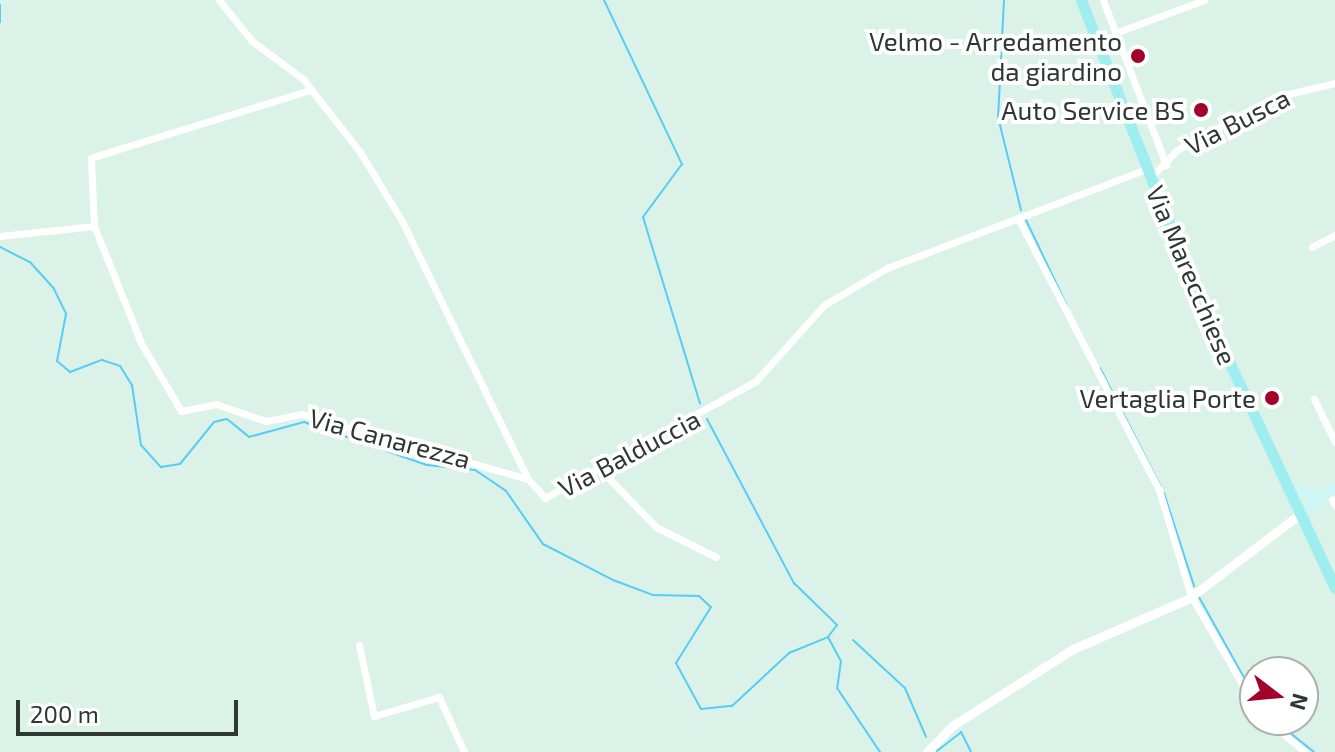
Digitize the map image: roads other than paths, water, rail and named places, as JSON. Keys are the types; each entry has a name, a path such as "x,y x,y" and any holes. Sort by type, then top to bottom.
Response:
{"main road":[{"name":"Via Marecchiese","path":"1081,0 1148,174 1335,588"},
{"path":"1288,487 1328,492"},
{"path":"1300,514 1328,492"}],"street":[{"name":"Via Balduccia","path":"219,0 252,41 310,90 402,221 528,479 545,498 756,381 824,305 887,268 1018,218 1148,174"},
{"path":"1103,0 1166,165"},
{"path":"1115,33 1204,0"},
{"name":"Via Busca","path":"1148,174 1166,165 1177,150 1275,97 1335,83"},
{"name":"Via Canarezza","path":"310,90 91,158 94,226 141,343 181,411 216,404 266,421 301,414 528,479"},
{"path":"1018,218 1159,490 1191,596 1239,678"},
{"path":"0,236 94,226"},
{"path":"1312,247 1335,235"},
{"path":"1314,399 1335,442"},
{"path":"599,468 656,527 716,557"},
{"path":"1328,492 1335,505"},
{"path":"927,752 952,726 1073,649 1191,596 1300,514"},
{"path":"359,645 374,716 439,697 464,752"},
{"path":"1286,736 1305,752"}],"waterway":[{"path":"604,0 682,164 643,217 700,404"},
{"path":"1004,0 998,117 1021,210"},
{"path":"0,5 0,22"},
{"path":"1026,220 1067,306"},
{"path":"0,247 30,262 54,289 66,314 57,361 70,372 102,360 120,366 132,385 141,445 161,467 180,464 214,422 227,419 249,437 304,422 427,465 475,470 506,491 543,544 613,580 653,595 699,596 711,607 676,663 701,709 732,706 789,653 828,637 841,661 837,688 880,752"},
{"path":"1100,368 1161,487"},
{"path":"707,419 794,583 837,625 828,637"},
{"path":"1164,493 1194,586"},
{"path":"1199,597 1239,668"},
{"path":"853,640 905,688 926,737"},
{"path":"937,751 961,732 971,752"},
{"path":"1294,736 1314,752"}],"place":[{"name":"Velmo - Arredamento da giardino","path":"1138,56"},
{"name":"Auto Service BS","path":"1201,110"},
{"name":"Vertaglia Porte","path":"1272,398"}]}
